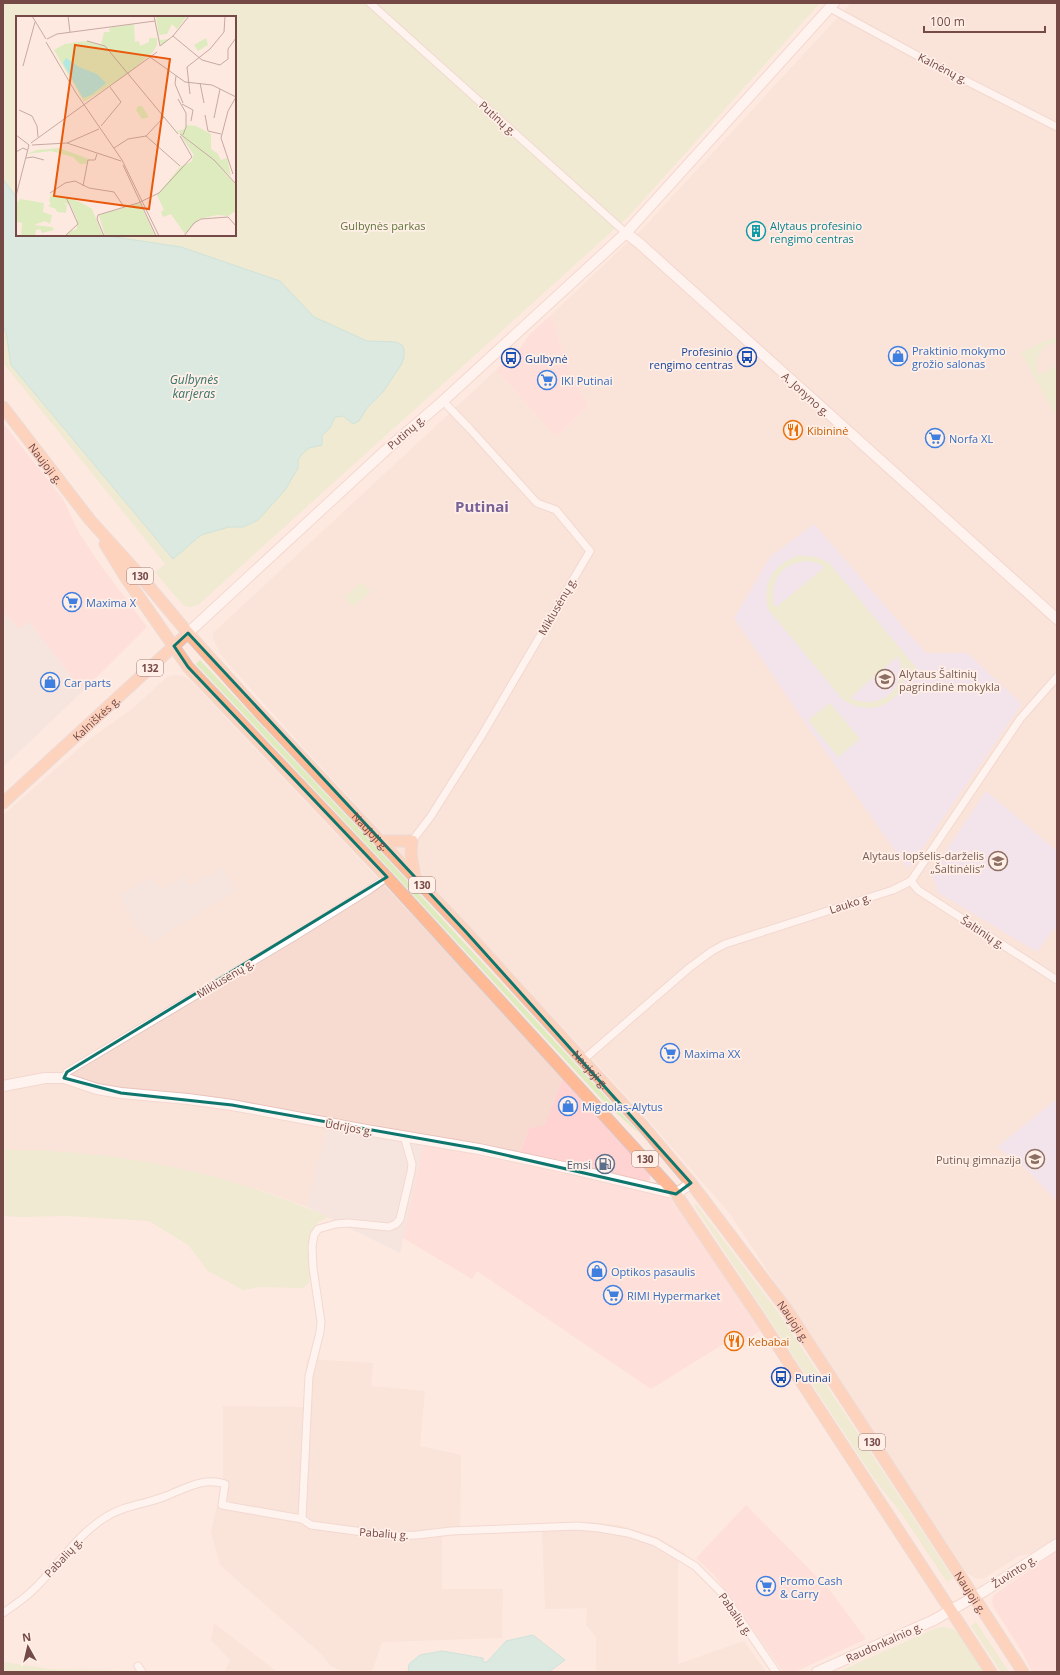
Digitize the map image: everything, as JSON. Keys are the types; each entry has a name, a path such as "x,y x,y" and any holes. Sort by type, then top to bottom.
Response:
{"main road":[{"name":"Putinų g.","path":"188,633 386,450 443,401 626,233 832,6"},
{"name":"A. Jonyno g.","path":"626,233 929,502 1057,619"},
{"name":"Naujoji g.","path":"3,407 90,520 137,572 188,633 259,712 583,1060 643,1126 691,1183 787,1310 1023,1672"},
{"name":"Naujoji g.","path":"90,520 126,578 188,667 387,877 676,1194 757,1314 991,1672"},
{"name":"Kalniškės g.","path":"3,803 188,633"},
{"path":"380,841 412,841 411,854 415,878"},
{"name":"Ūdrijos g.","path":"3,1086 45,1078 64,1078 97,1089 232,1105 498,1153 676,1194"},
{"path":"676,1194 691,1183"},
{"name":"Žuvinto g.","path":"950,1610 974,1597 1057,1544"},
{"name":"Raudonkalnio g.","path":"817,1672 929,1622 950,1610"}],"street":[{"name":"Putinų g.","path":"370,3 626,233"},
{"name":"Kalnėnų g.","path":"832,6 929,62 1057,127"},
{"name":"Miklusėnų g.","path":"412,841 431,816 482,735 590,550 556,510 537,503 443,401"},
{"name":"Lauko g.","path":"583,1060 689,968 712,951 725,944 893,890 911,881 1020,720 1057,677"},
{"name":"Miklusėnų g.","path":"64,1078 67,1072 297,934 369,890 387,877"},
{"name":"Šaltinių g.","path":"911,881 918,890 1057,980"},
{"path":"302,1519 309,1376 321,1322 313,1268 312,1248 314,1235 318,1230 336,1224 348,1223 389,1227 396,1224 400,1219 412,1164 404,1136"},
{"name":"Pabalių g.","path":"3,1613 32,1590 70,1548 86,1532 105,1517 128,1507 157,1500 197,1483 208,1482 225,1484 222,1506 302,1519 311,1525 393,1536 451,1531 577,1526 628,1533 655,1542 695,1566 723,1594 776,1672"}],"highlighted area":[{"path":"188,633 466,932 691,1183 676,1194 479,1149 232,1105 121,1093 64,1078 67,1072 387,877 188,667 174,646"}],"shaded area":[{"path":"851,3 1057,3 1057,1537 1030,1554 1019,1556 983,1579 975,1578 967,1573 730,1214 644,1115 302,746 220,654 213,638 213,633 496,370 557,437 588,406 568,369 551,315 645,226"},
{"path":"551,315 568,369 588,406 557,437 496,370 520,348 529,335"},
{"path":"3,423 63,499 79,533 101,566 147,627 83,691 29,622 19,629 3,612"},
{"name":"Alytaus Šaltinių pagrindinė mokykla","path":"814,524 926,653 967,653 1022,704 908,869 806,724 734,618 770,557"},
{"path":"3,612 19,629 29,622 83,691 3,767"},
{"path":"174,675 183,676 190,680 389,890 563,1077 545,1126 529,1128 520,1152 321,1119 104,1087 50,1072 3,1080 3,815 91,738 132,709 167,677"},
{"name":"Alytaus lopšelis-darželis „Šaltinėlis“","path":"986,791 1057,851 1057,925 1037,952 937,892 932,872"},
{"path":"221,868 235,891 153,941 139,928 120,897 149,877 162,890 184,876 190,886"},
{"path":"563,1077 650,1174 650,1180 643,1181 520,1152 529,1128 545,1125"},
{"path":"36,1083 66,1083 244,1110 327,1128 307,1207 264,1191 200,1173 99,1156 53,1151 3,1150 3,1089"},
{"name":"Putinų gimnazija","path":"1057,1099 1057,1201 1026,1169 997,1147"},
{"path":"327,1128 423,1144 400,1253 307,1207"},
{"path":"423,1144 516,1161 668,1197 702,1243 760,1331 731,1350 725,1343 651,1389 477,1271 472,1279 403,1238"},
{"path":"307,1359 373,1363 371,1386 425,1391 420,1446 461,1455 460,1535 442,1537 442,1589 503,1589 502,1638 382,1642 372,1672 343,1672 331,1666 319,1652 220,1565 211,1532 223,1481 223,1406 303,1407"},
{"path":"746,1505 829,1589 866,1639 795,1672 783,1672 715,1576 696,1558"},
{"path":"588,1522 619,1525 657,1537 686,1554 678,1563 678,1664 744,1641 766,1672 596,1672 596,1637 586,1625 587,1608 545,1609 542,1523"},
{"path":"1057,1551 1057,1672 1032,1672 1022,1652 993,1606 992,1601 994,1595"},
{"path":"214,1623 277,1672 225,1672 230,1660 211,1640"}],"green space":[{"name":"Gulbynės parkas","path":"3,3 820,3 629,216 198,605 190,607 184,606 155,572 165,564 3,363"},
{"path":"1057,337 1057,343 1046,346 1042,349 1039,354 1037,370 1039,375 1057,365 1057,418 1021,353 1039,343"},
{"path":"797,556 810,556 829,563 919,671 915,675 906,665 904,678 900,689 886,704 866,708 843,700 768,609 768,583 776,570 788,560","holes":["808,561 825,567 775,608 773,590 778,576 790,566","898,656 901,668 900,678 896,687 890,694 882,699 872,702 861,702 850,698"]},
{"path":"362,582 371,592 353,607 344,597"},
{"path":"200,660 389,861 642,1136 605,1103 385,864 196,664"},
{"path":"830,703 860,739 838,757 808,720"},
{"path":"3,1150 86,1154 169,1166 250,1187 290,1201 328,1217 317,1223 312,1233 309,1284 302,1288 260,1287 243,1290 208,1271 188,1245 149,1221 67,1216 3,1216"},
{"path":"696,1204 778,1312 953,1578 947,1582 901,1513 875,1480 694,1205"},
{"path":"976,1622 1009,1672 1001,1672 971,1626"},
{"path":"944,1627 953,1629 958,1633 983,1672 838,1672 936,1628"},
{"path":"3,1662 51,1669 136,1672 3,1672"}],"water":[{"name":"Gulbynės karjeras","path":"3,179 16,197 16,236 108,236 181,247 280,281 314,317 367,341 395,342 402,345 404,349 404,357 401,365 383,392 367,408 359,421 353,424 343,416 335,417 330,428 322,436 322,445 309,448 302,454 298,460 298,468 285,490 258,520 243,527 229,527 201,535 173,559 11,365 6,332 3,326"},
{"path":"533,1635 565,1660 549,1672 408,1672 409,1664 420,1655 442,1651 483,1658 483,1662 487,1662 506,1641"}],"place":[{"name":"Alytaus profesinio rengimo centras","path":"756,231"},
{"name":"Praktinio mokymo grožio salonas","path":"898,356"},
{"name":"Profesinio rengimo centras","path":"747,357"},
{"name":"Gulbynė","path":"511,358"},
{"name":"IKI Putinai","path":"547,380"},
{"name":"Kibininė","path":"793,430"},
{"name":"Norfa XL","path":"935,438"},
{"name":"Maxima X","path":"72,602"},
{"name":"Alytaus Šaltinių pagrindinė mokykla","path":"885,679"},
{"name":"Car parts","path":"50,682"},
{"name":"Alytaus lopšelis-darželis „Šaltinėlis“","path":"998,861"},
{"name":"Maxima XX","path":"670,1053"},
{"name":"Migdolas-Alytus","path":"568,1106"},
{"name":"Putinų gimnazija","path":"1035,1159"},
{"name":"Emsi","path":"605,1164"},
{"name":"Optikos pasaulis","path":"597,1271"},
{"name":"RIMI Hypermarket","path":"613,1295"},
{"name":"Kebabai","path":"734,1341"},
{"name":"Putinai","path":"781,1377"},
{"name":"Promo Cash & Carry","path":"766,1586"}],"district":[{"name":"Putinai","path":"482,506"}]}
